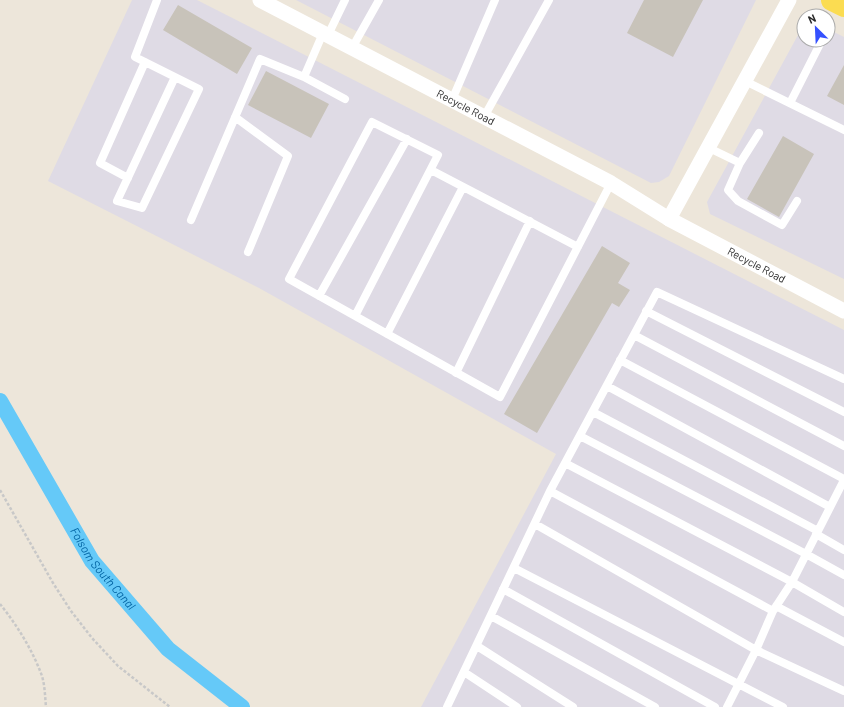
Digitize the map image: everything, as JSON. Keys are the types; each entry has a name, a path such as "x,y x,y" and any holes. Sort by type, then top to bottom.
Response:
{"main road":[{"path":"832,0 844,6"}],"street":[{"name":"Recycle Road","path":"260,0 611,183 670,219 844,311"},
{"path":"670,219 789,0"}],"lane":[{"path":"157,0 134,56 199,89 142,208 117,201 175,77"},
{"path":"304,77 345,0"},
{"path":"352,48 379,0"},
{"path":"452,100 494,0"},
{"path":"484,117 549,0"},
{"path":"790,103 818,48"},
{"path":"191,220 260,59 304,77 344,99"},
{"path":"128,178 100,163 145,62"},
{"path":"745,80 844,130"},
{"path":"235,117 288,156 248,252"},
{"path":"355,316 438,155 372,122 289,279 386,334 500,397 611,183"},
{"path":"759,133 740,163 728,190 738,202 782,225 797,202"},
{"path":"319,296 407,139"},
{"path":"709,148 740,163"},
{"path":"430,170 578,247"},
{"path":"386,334 463,187"},
{"path":"456,373 530,221"},
{"path":"447,707 550,491 657,292 844,379"},
{"path":"646,311 844,412"},
{"path":"634,335 844,446"},
{"path":"620,360 843,483 792,582 775,609 727,707"},
{"path":"607,386 830,507"},
{"path":"592,412 817,533 844,550"},
{"path":"580,436 844,575"},
{"path":"565,463 792,582 844,612"},
{"path":"550,491 775,609 844,642"},
{"path":"535,524 756,650 844,691"},
{"path":"514,568 783,707"},
{"path":"503,590 715,707"},
{"path":"491,616 654,707"},
{"path":"477,646 573,707"},
{"path":"464,672 517,707"}],"path":[{"path":"0,490 53,583 71,611 92,638 118,666 170,707"},
{"path":"0,604 16,626 36,661 42,678 46,707"}],"shaded area":[{"path":"132,0 197,0 844,330 844,707 421,707 556,454 259,288 48,181"},
{"path":"296,0 756,0 669,176 659,182 651,183"},
{"path":"836,33 844,37 844,279 710,214 707,202 796,39 796,48 836,48"}],"building":[{"path":"644,0 703,0 673,57 627,33"},
{"path":"178,5 252,48 237,74 163,30"},
{"path":"844,65 844,105 827,96"},
{"path":"266,71 329,104 311,138 248,105"},
{"path":"783,136 814,154 779,217 747,199"},
{"path":"602,246 630,263 618,283 630,290 619,307 612,303 537,433 504,414"}],"waterway":[{"name":"Folsom South Canal","path":"0,401 92,561 168,649 242,707"}]}
